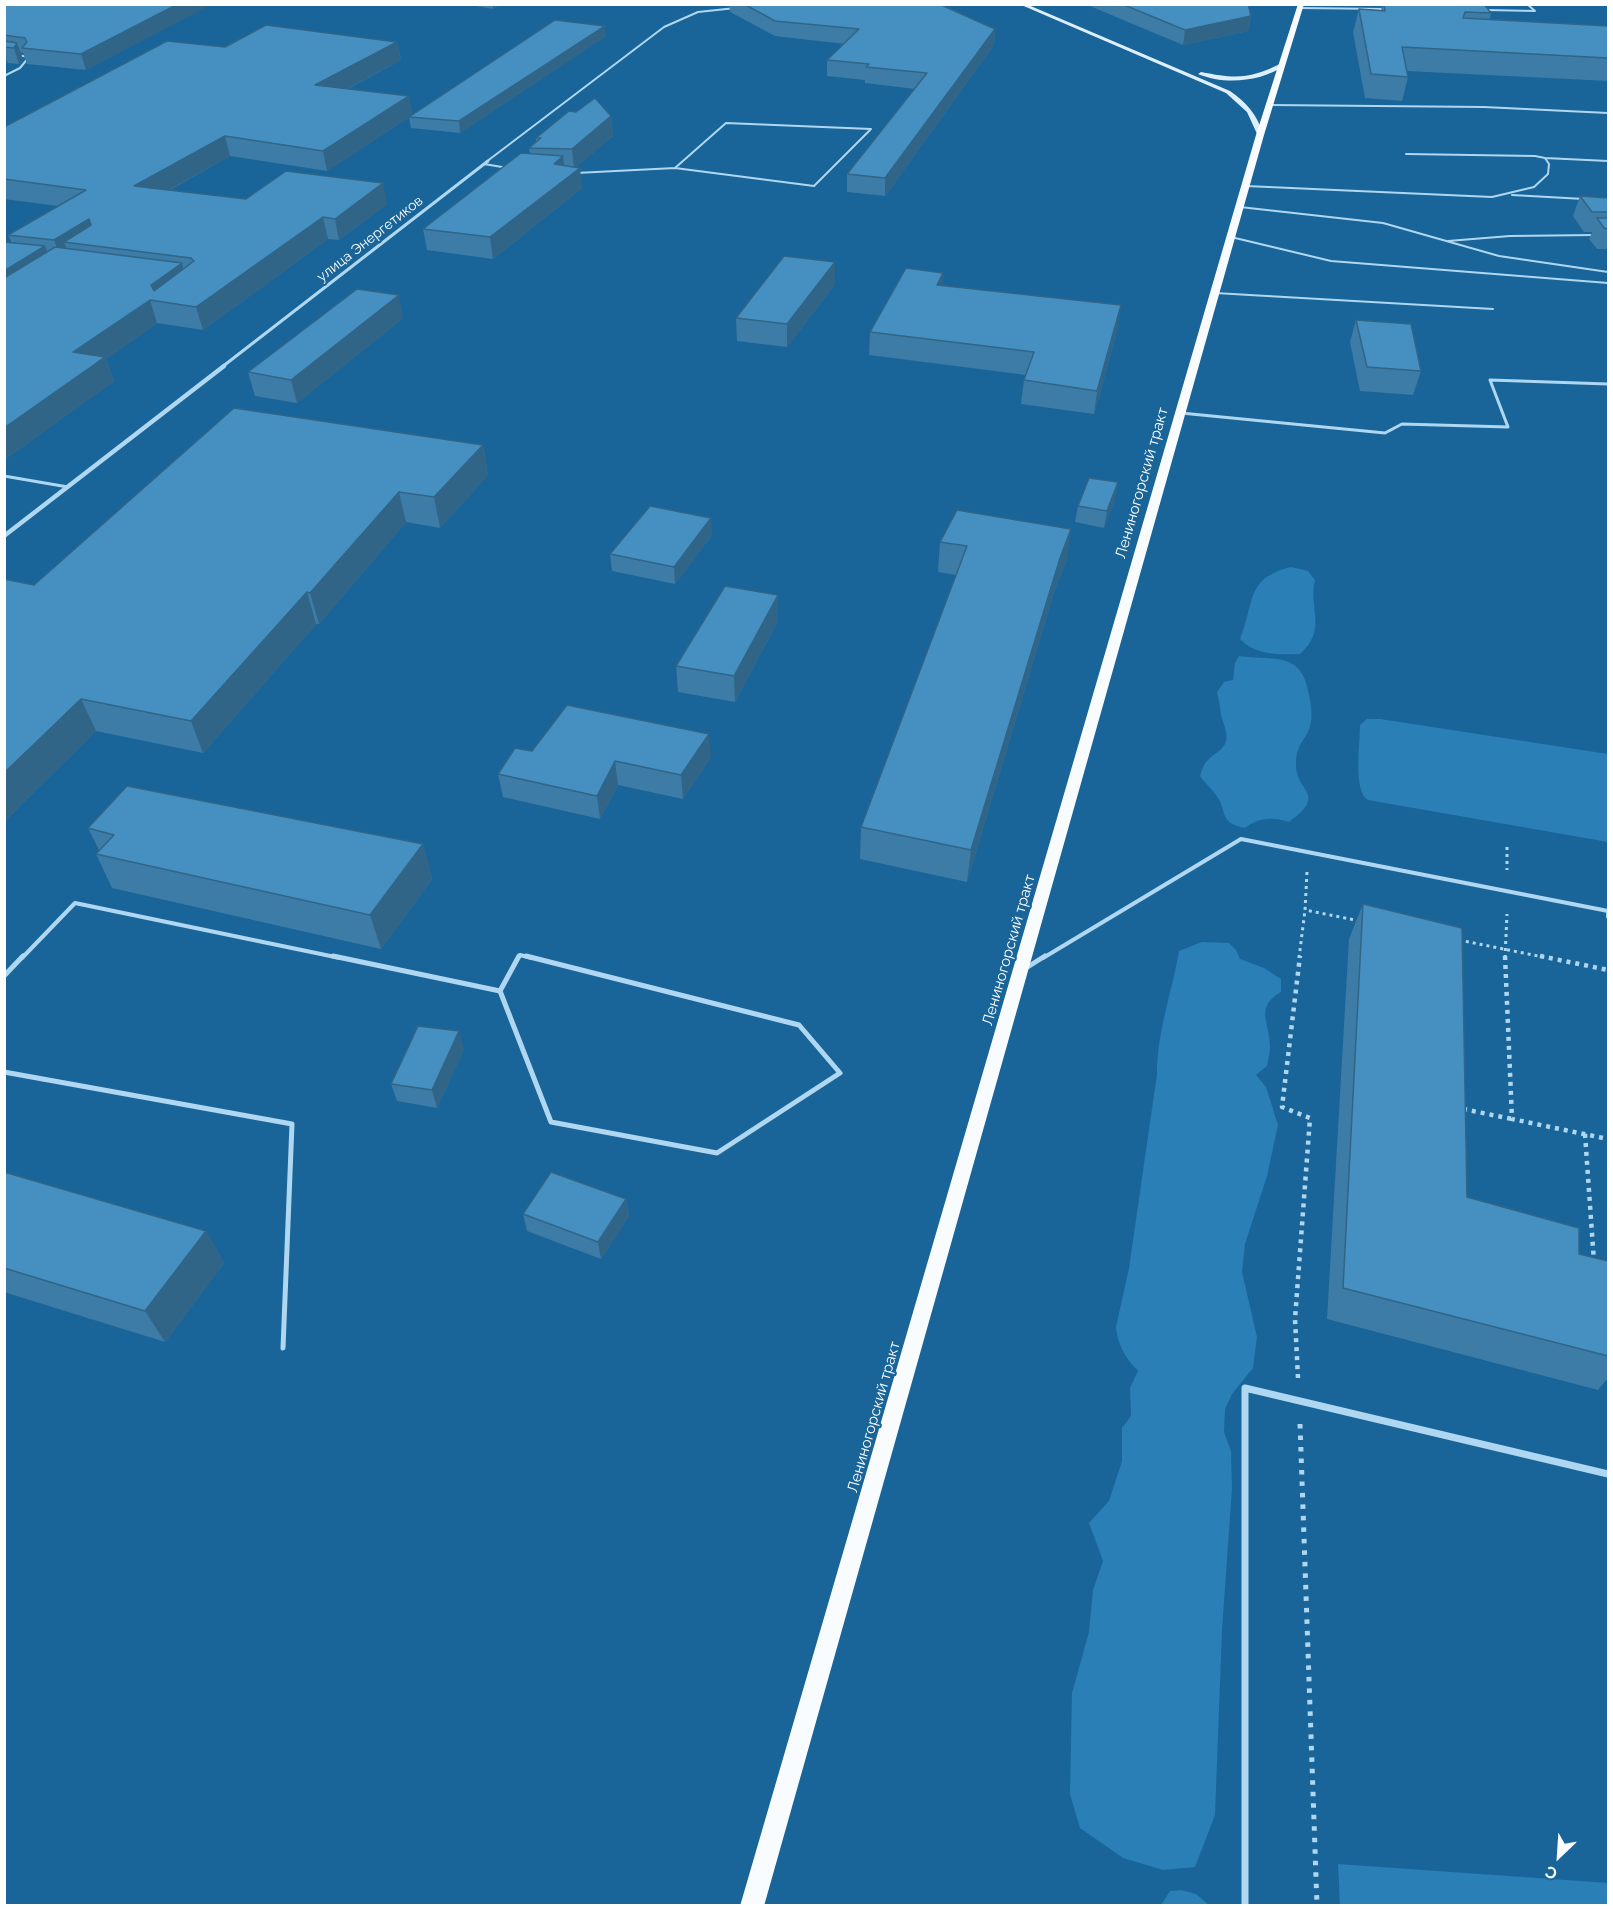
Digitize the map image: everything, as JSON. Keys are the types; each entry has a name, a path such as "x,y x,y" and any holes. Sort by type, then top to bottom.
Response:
{"main road":[{"name":"Лениногорский тракт","path":"752,1905 1260,135 1300,6"}],"street":[{"path":"1021,4 1236,97 1254,117 1260,135"},
{"name":"улица Энергетиков","path":"4,536 664,27 698,12 740,8"},
{"path":"1171,67 1206,75 1242,78 1270,74 1282,65"}],"lane":[{"path":"1477,10 1535,11 1527,4"},
{"path":"1300,6 1395,9"},
{"path":"4,53 28,57 20,68 4,76"},
{"path":"1270,105 1484,107 1608,113"},
{"path":"572,173 675,168 814,186 871,129 726,123 675,168"},
{"path":"1406,154 1608,161"},
{"path":"1509,195 1534,187 1548,174 1549,164 1545,158"},
{"path":"484,164 513,169"},
{"path":"1246,186 1586,199"},
{"path":"1240,207 1383,223 1499,256 1608,272"},
{"path":"1445,241 1510,236 1599,235"},
{"path":"1231,237 1331,261 1608,284"},
{"path":"1215,293 1493,309"},
{"path":"1181,413 1385,433 1402,424 1508,427 1490,380 1608,384"},
{"path":"4,476 68,487"},
{"path":"1022,970 1240,840 1608,911 1608,917"},
{"path":"4,976 75,903 500,991"},
{"path":"520,955 799,1024 840,1073 717,1153 550,1122 500,991 520,955"},
{"path":"4,1072 292,1124 283,1348"},
{"path":"1245,1905 1245,1388 1608,1474"}],"path":[{"path":"1507,847 1505,949 1512,1119"},
{"path":"1308,852 1305,910 1282,1107 1310,1118 1295,1319 1317,1905"},
{"path":"1305,910 1372,923"},
{"path":"1450,938 1608,970"},
{"path":"1458,1107 1608,1139"},
{"path":"1585,1134 1595,1275"}],"shaded area":[{"path":"1291,567 1308,571 1315,580 1313,636 1300,654 1275,654 1260,651 1240,639 1254,594 1266,578"},
{"path":"1239,656 1284,660 1293,664 1300,671 1305,681 1311,719 1308,732 1297,752 1296,764 1300,781 1309,798 1307,805 1289,822 1266,819 1245,828 1236,826 1227,820 1220,801 1200,776 1207,761 1226,743 1227,738 1217,692 1224,682 1233,680 1235,663"},
{"path":"1367,719 1380,719 1608,754 1608,842 1368,800 1360,787 1358,766 1360,725"},
{"path":"1202,942 1229,943 1236,950 1240,959 1264,968 1281,979 1281,992 1268,1004 1265,1016 1270,1047 1267,1066 1256,1075 1266,1087 1278,1125 1267,1176 1245,1244 1242,1272 1257,1337 1253,1368 1232,1394 1225,1409 1224,1432 1231,1451 1232,1489 1222,1630 1215,1815 1195,1867 1163,1870 1123,1858 1080,1828 1070,1794 1072,1693 1089,1632 1093,1590 1103,1561 1089,1523 1109,1501 1122,1461 1122,1428 1131,1416 1130,1388 1138,1371 1123,1351 1116,1327 1129,1268 1162,1027 1179,951"},
{"path":"1338,1864 1608,1883 1608,1905 1340,1905"},
{"path":"1181,1890 1196,1894 1209,1905 1161,1905 1170,1891"}],"building":[{"path":"4,4 178,4 81,54 22,48 27,42 25,38 4,35"},
{"path":"744,4 939,4 995,29 885,178 847,174 927,73 866,67 869,64 827,60 859,29 775,21"},
{"path":"1122,4 1248,4 1251,16 1185,30"},
{"path":"1384,4 1484,4 1491,13 1465,12 1463,18 1608,26 1608,58 1402,47 1408,77 1371,74 1359,9 1385,11"},
{"path":"555,20 605,26 459,121 409,117"},
{"path":"266,25 397,42 315,85 409,96 323,151 225,136 134,186 246,199 286,171 383,183 335,219 323,217 196,307 150,300 73,352 105,357 4,428 4,278 55,247 182,263 151,285 154,291 194,261 191,258 64,242 91,225 89,219 54,240 8,235 86,190 4,179 4,127 167,41 225,47"},
{"path":"4,41 17,43 14,48 4,47"},
{"path":"595,98 611,116 572,149 529,148 541,138 536,138 569,111 576,112"},
{"path":"521,153 563,156 554,164 580,168 490,237 423,229"},
{"path":"1580,196 1608,198 1608,212 1592,212"},
{"path":"1597,218 1608,218 1608,229 1604,228"},
{"path":"4,242 45,246 4,271"},
{"path":"784,256 835,262 787,324 736,318"},
{"path":"906,268 943,273 937,285 1121,305 1097,391 1024,380 1034,352 870,332"},
{"path":"357,289 399,295 291,380 248,372"},
{"path":"1356,320 1411,324 1421,371 1367,367"},
{"path":"234,408 483,445 434,497 399,492 310,593 307,592 191,721 81,699 4,773 4,579 34,585"},
{"path":"1089,478 1118,482 1107,511 1078,506"},
{"path":"650,506 711,518 674,567 610,554"},
{"path":"957,510 1071,529 1060,558 971,850 861,827 967,546 940,542"},
{"path":"725,586 778,595 734,676 676,666"},
{"path":"567,705 709,734 681,775 615,761 597,796 498,774 515,748 532,751"},
{"path":"127,786 423,844 370,915 96,854 114,835 88,828"},
{"path":"1363,904 1462,928 1467,1197 1579,1228 1579,1254 1608,1261 1608,1356 1343,1288"},
{"path":"418,1026 459,1031 432,1090 391,1084"},
{"path":"4,1172 206,1231 145,1311 4,1268"},
{"path":"551,1172 626,1199 598,1242 523,1214"}]}
